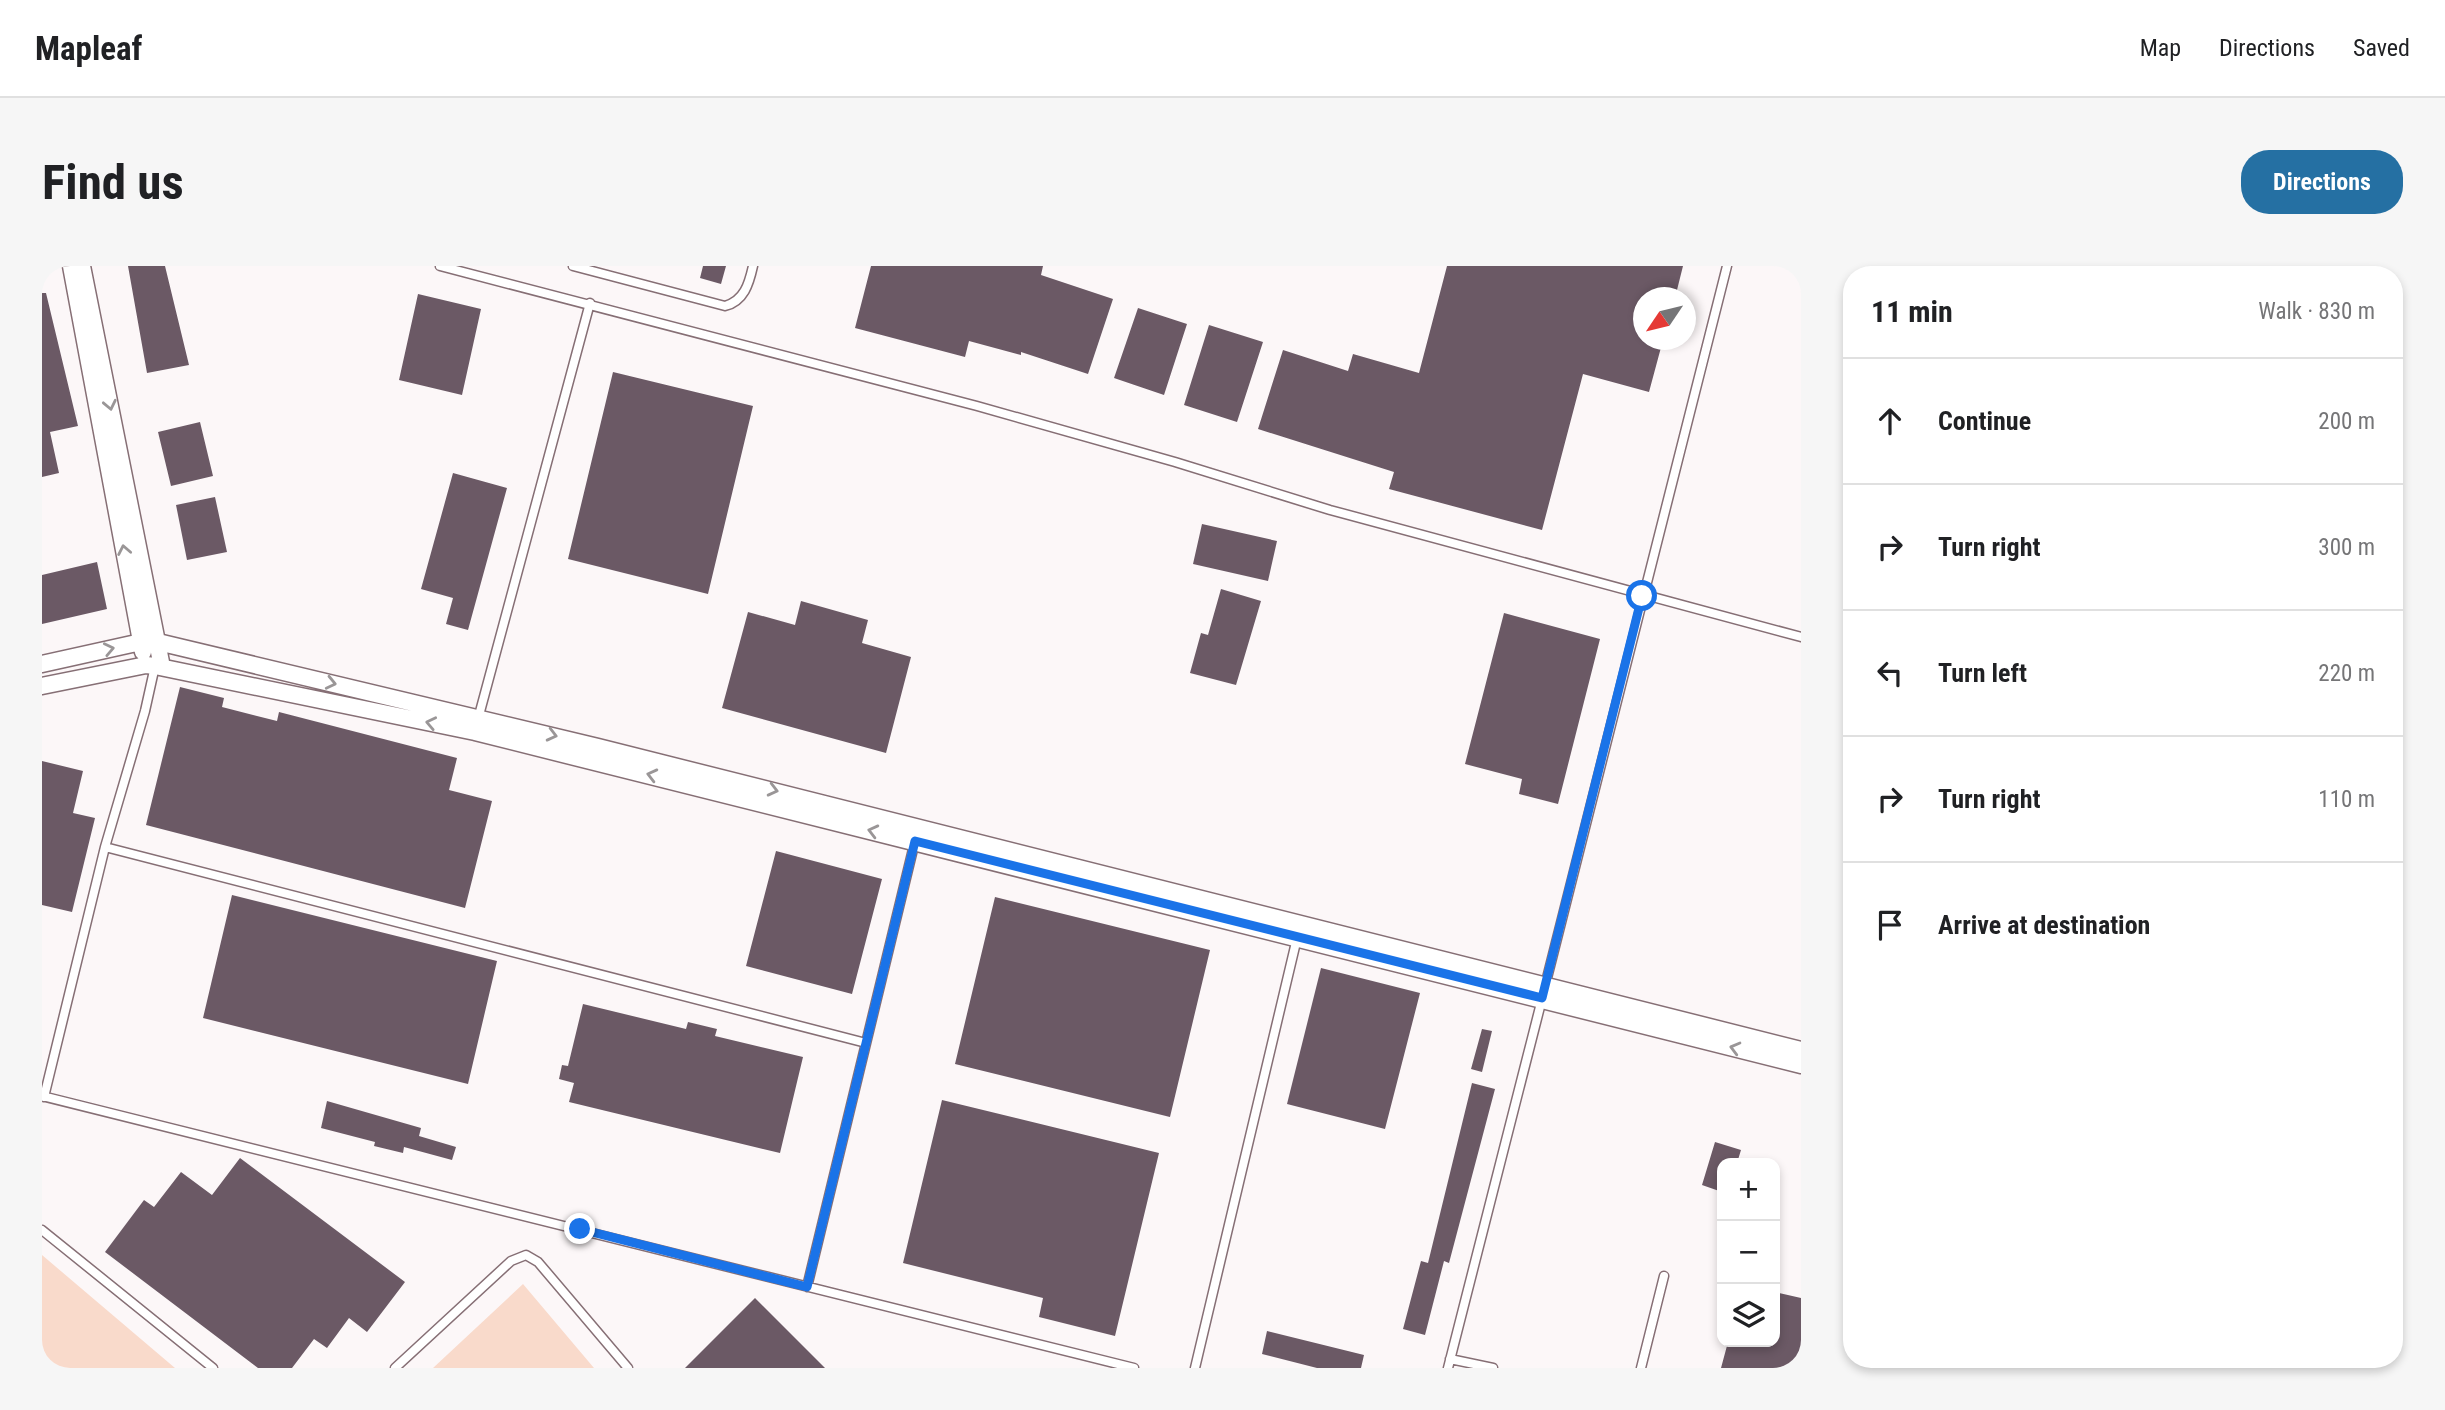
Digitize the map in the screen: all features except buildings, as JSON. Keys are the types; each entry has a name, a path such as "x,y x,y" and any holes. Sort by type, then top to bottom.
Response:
{"street":[{"path":"71,266 150,642"},
{"path":"82,266 154,666"},
{"path":"42,664 150,642 1544,991 1801,1065"},
{"path":"42,686 154,666 477,725 915,841 1297,938 1801,1050"}],"lane":[{"path":"440,266 977,405 1175,461 1330,510 1801,637"},
{"path":"573,266 725,306 734,303 744,293 753,266"},
{"path":"1493,1368 1449,1363 1727,266"},
{"path":"477,725 590,303"},
{"path":"154,666 145,711 105,847 43,1097 1134,1368"},
{"path":"807,1287 915,841"},
{"path":"105,847 866,1043"},
{"path":"1195,1368 1297,938"},
{"path":"42,1230 213,1368"},
{"path":"396,1368 511,1261 526,1255 538,1262 628,1368"},
{"path":"1641,1368 1664,1276"}],"shaded area":[{"path":"42,1255 175,1368 42,1368"},
{"path":"523,1284 594,1368 433,1368"}],"route":[{"path":"580,1229 807,1287 915,841 1542,998 1642,596"}]}
